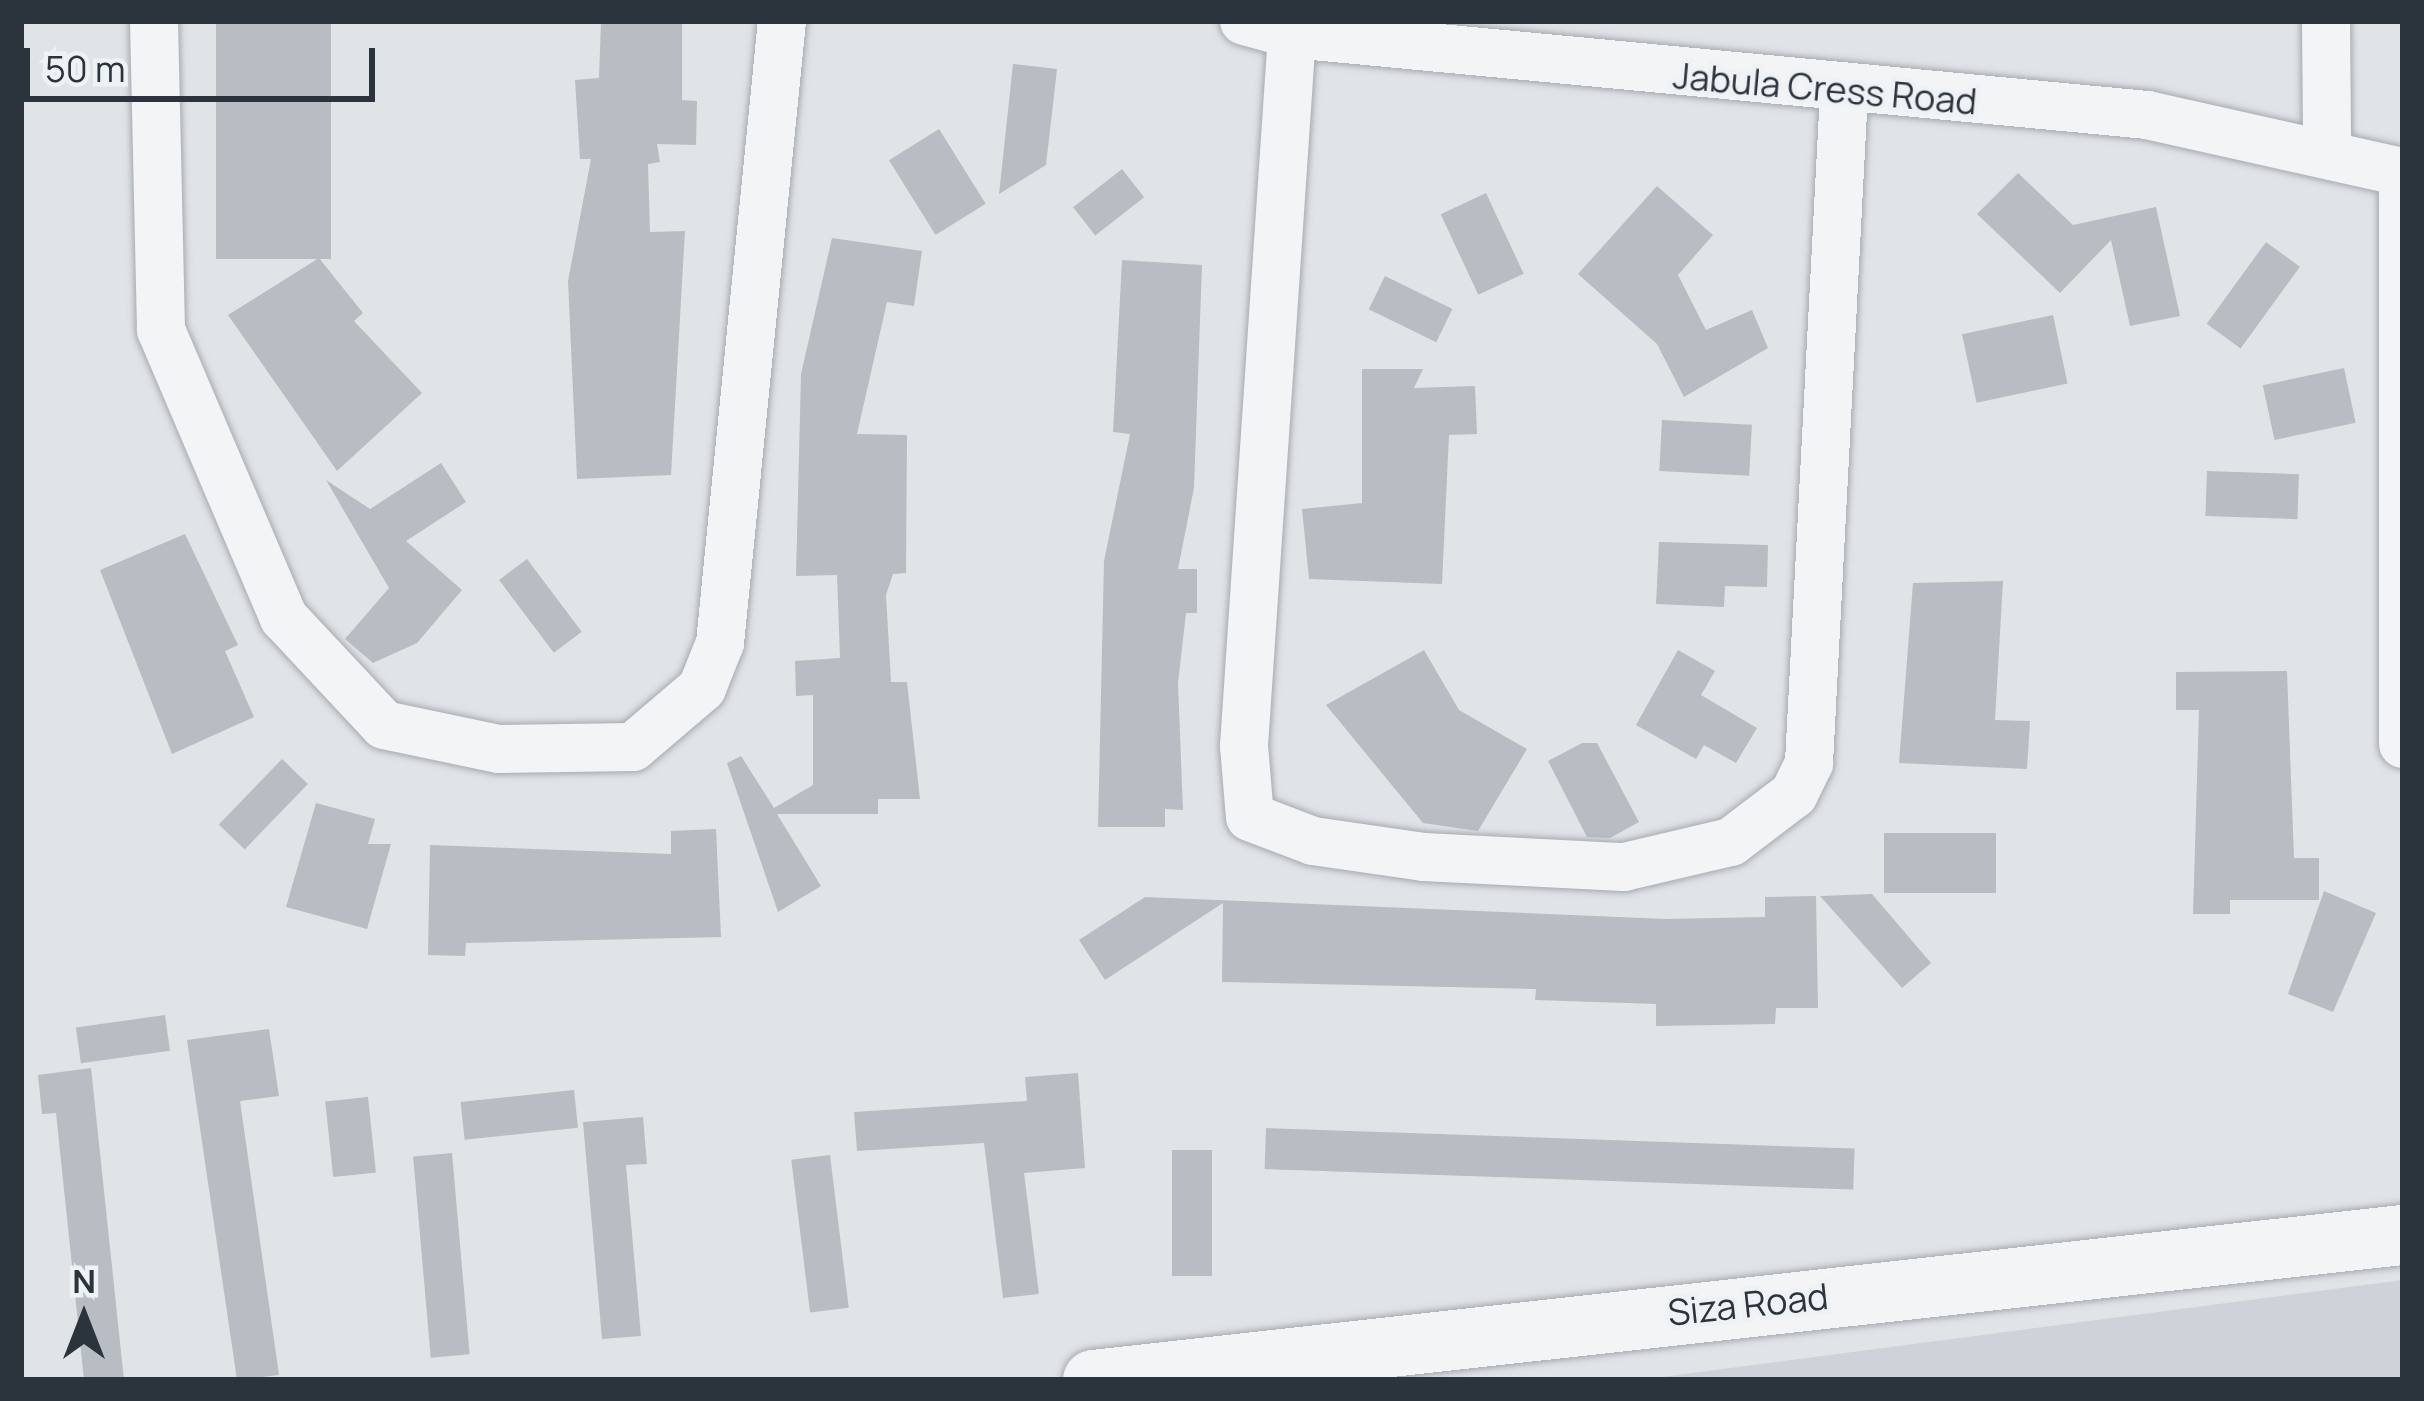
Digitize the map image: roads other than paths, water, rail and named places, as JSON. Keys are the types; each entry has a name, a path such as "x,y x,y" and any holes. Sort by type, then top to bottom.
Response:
{"street":[{"path":"154,21 161,330 284,619 384,725 499,748 633,747 702,688 720,644 782,21"},
{"name":"Jabula Cress Road","path":"1244,21 1292,34 1844,92 2147,116 2326,147 2403,175"},
{"path":"2326,21 2326,147"},
{"path":"1292,34 1244,746 1250,817 1313,841 1424,857 1624,867 1731,842 1794,794 1809,763 1844,92"},
{"path":"2403,175 2403,744"},
{"name":"Siza Road","path":"1093,1380 2403,1235"}]}
